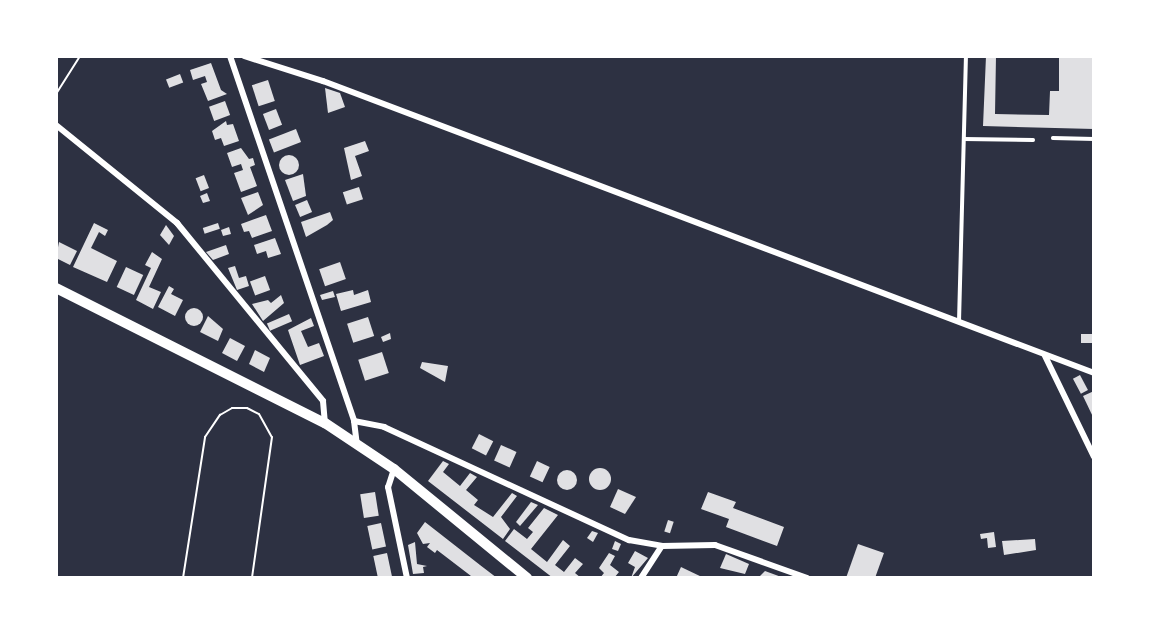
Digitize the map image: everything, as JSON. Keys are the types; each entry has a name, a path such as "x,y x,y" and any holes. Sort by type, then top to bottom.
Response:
{"main road":[{"path":"56,288 324,423 394,469 527,578"}],"street":[{"path":"230,56 355,421 357,444"},
{"path":"244,56 323,81 1094,373"},
{"path":"56,125 177,223 323,401 324,423"},
{"path":"1044,354 1094,457"},
{"path":"355,421 384,427 620,537 662,546 715,545 807,578"},
{"path":"394,469 388,487 407,578"},
{"path":"641,578 662,546"}],"lane":[{"path":"959,322 966,56"},
{"path":"1053,138 1094,139"},
{"path":"964,139 1033,140"}],"path":[{"path":"56,94 80,56"},
{"path":"183,578 205,437 211,425 232,408 259,414 272,438 252,578"}],"building":[{"path":"986,56 996,56 995,114 1049,115 1050,91 1059,91 1059,56 1094,56 1094,129 983,126"},
{"path":"211,63 221,90 227,94 208,101 201,84 207,82 205,76 193,80 190,70"},
{"path":"180,74 183,82 169,88 166,79"},
{"path":"268,80 275,101 259,106 252,85"},
{"path":"325,88 340,93 345,107 328,113"},
{"path":"225,101 230,115 214,121 209,107"},
{"path":"276,109 282,125 269,130 263,114"},
{"path":"226,121 227,125 233,124 239,141 224,146 221,138 215,140 212,131"},
{"path":"296,129 301,142 274,152 269,139"},
{"path":"365,141 369,151 355,156 362,176 351,180 344,148"},
{"path":"241,148 249,159 253,158 255,165 250,167 257,186 241,192 234,173 243,170 241,164 232,167 227,153"},
{"path":"289,155 296,158 299,165 296,172 289,175 282,172 279,165 282,158"},
{"path":"303,174 306,196 293,201 285,180"},
{"path":"204,175 209,188 201,191 196,178"},
{"path":"359,187 363,199 347,205 343,192"},
{"path":"258,192 263,205 248,215 241,198"},
{"path":"207,193 210,201 203,203 200,196"},
{"path":"307,200 312,212 300,217 295,205"},
{"path":"330,212 333,220 306,237 301,222"},
{"path":"266,215 272,231 252,238 249,231 244,232 241,224"},
{"path":"94,223 108,230 105,236 99,232 91,248 117,261 107,282 73,267"},
{"path":"218,223 220,229 205,234 203,228"},
{"path":"166,225 174,236 169,245 160,235"},
{"path":"229,227 231,234 223,236 221,230"},
{"path":"275,238 281,254 268,258 266,251 257,254 254,245"},
{"path":"59,242 77,251 70,265 56,258"},
{"path":"226,245 229,254 213,260 206,252"},
{"path":"152,252 162,259 149,287 161,292 153,309 136,300 151,268 145,265"},
{"path":"340,262 346,279 325,286 319,269"},
{"path":"235,266 239,278 246,276 249,286 237,290 228,268"},
{"path":"126,267 143,275 134,295 117,287"},
{"path":"265,276 270,290 255,296 250,281"},
{"path":"169,286 174,289 171,294 183,300 175,316 158,307"},
{"path":"353,290 354,295 368,290 371,302 341,311 336,294"},
{"path":"333,291 335,297 322,300 320,295"},
{"path":"281,295 284,303 263,321 252,304 268,300 271,303"},
{"path":"190,308 198,308 203,317 201,324 190,326 185,321 185,313"},
{"path":"289,314 292,321 270,331 267,323"},
{"path":"208,316 223,329 218,341 200,332"},
{"path":"368,317 374,336 353,343 347,324"},
{"path":"311,318 314,326 301,331 308,347 319,343 324,356 300,365 288,330"},
{"path":"390,333 391,339 383,342 381,337"},
{"path":"1081,334 1094,334 1094,343 1081,343"},
{"path":"230,338 245,346 237,361 222,353"},
{"path":"255,350 270,358 264,372 249,364"},
{"path":"382,352 389,373 365,381 358,360"},
{"path":"422,362 448,366 445,382 420,368"},
{"path":"1080,375 1088,390 1081,394 1073,379"},
{"path":"1094,391 1094,419 1083,396"},
{"path":"479,434 493,441 486,456 472,448"},
{"path":"501,445 517,452 510,467 494,461"},
{"path":"443,461 449,464 443,472 460,486 470,473 477,477 466,490 478,500 474,505 493,517 512,493 517,496 501,517 510,529 503,539 428,481"},
{"path":"537,461 550,467 543,482 530,476"},
{"path":"600,468 608,471 611,479 608,487 600,490 592,487 589,479 592,471"},
{"path":"567,470 574,473 577,480 574,487 567,490 560,487 557,480 560,473"},
{"path":"618,489 636,497 625,514 610,507"},
{"path":"375,492 379,516 364,518 360,494"},
{"path":"708,492 736,502 733,508 784,527 777,546 726,527 729,519 701,509"},
{"path":"531,502 538,505 520,526 516,522"},
{"path":"544,508 558,515 531,549 547,562 563,540 570,546 555,565 564,572 575,558 583,564 575,573 581,578 553,578 505,541 514,529 527,539 533,532 528,528"},
{"path":"668,520 674,522 670,533 664,531"},
{"path":"425,522 497,578 471,576 437,550 435,553 427,547 430,543 423,544 417,533"},
{"path":"381,523 386,546 372,549 367,526"},
{"path":"592,531 598,533 593,542 587,538"},
{"path":"994,532 996,547 988,548 987,538 981,539 980,534"},
{"path":"1035,539 1036,550 1004,555 1002,541"},
{"path":"615,541 621,544 618,551 612,549"},
{"path":"415,542 417,564 427,566 423,567 424,573 413,574 408,545"},
{"path":"858,544 884,553 875,578 846,578"},
{"path":"635,551 648,558 631,578 635,567 628,563"},
{"path":"387,553 392,576 378,578 373,556"},
{"path":"609,553 615,556 610,565 619,572 614,578 600,578 604,573 599,568"},
{"path":"726,554 749,564 745,574 720,568"},
{"path":"681,567 704,578 676,578"},
{"path":"765,571 784,578 758,578"}]}
